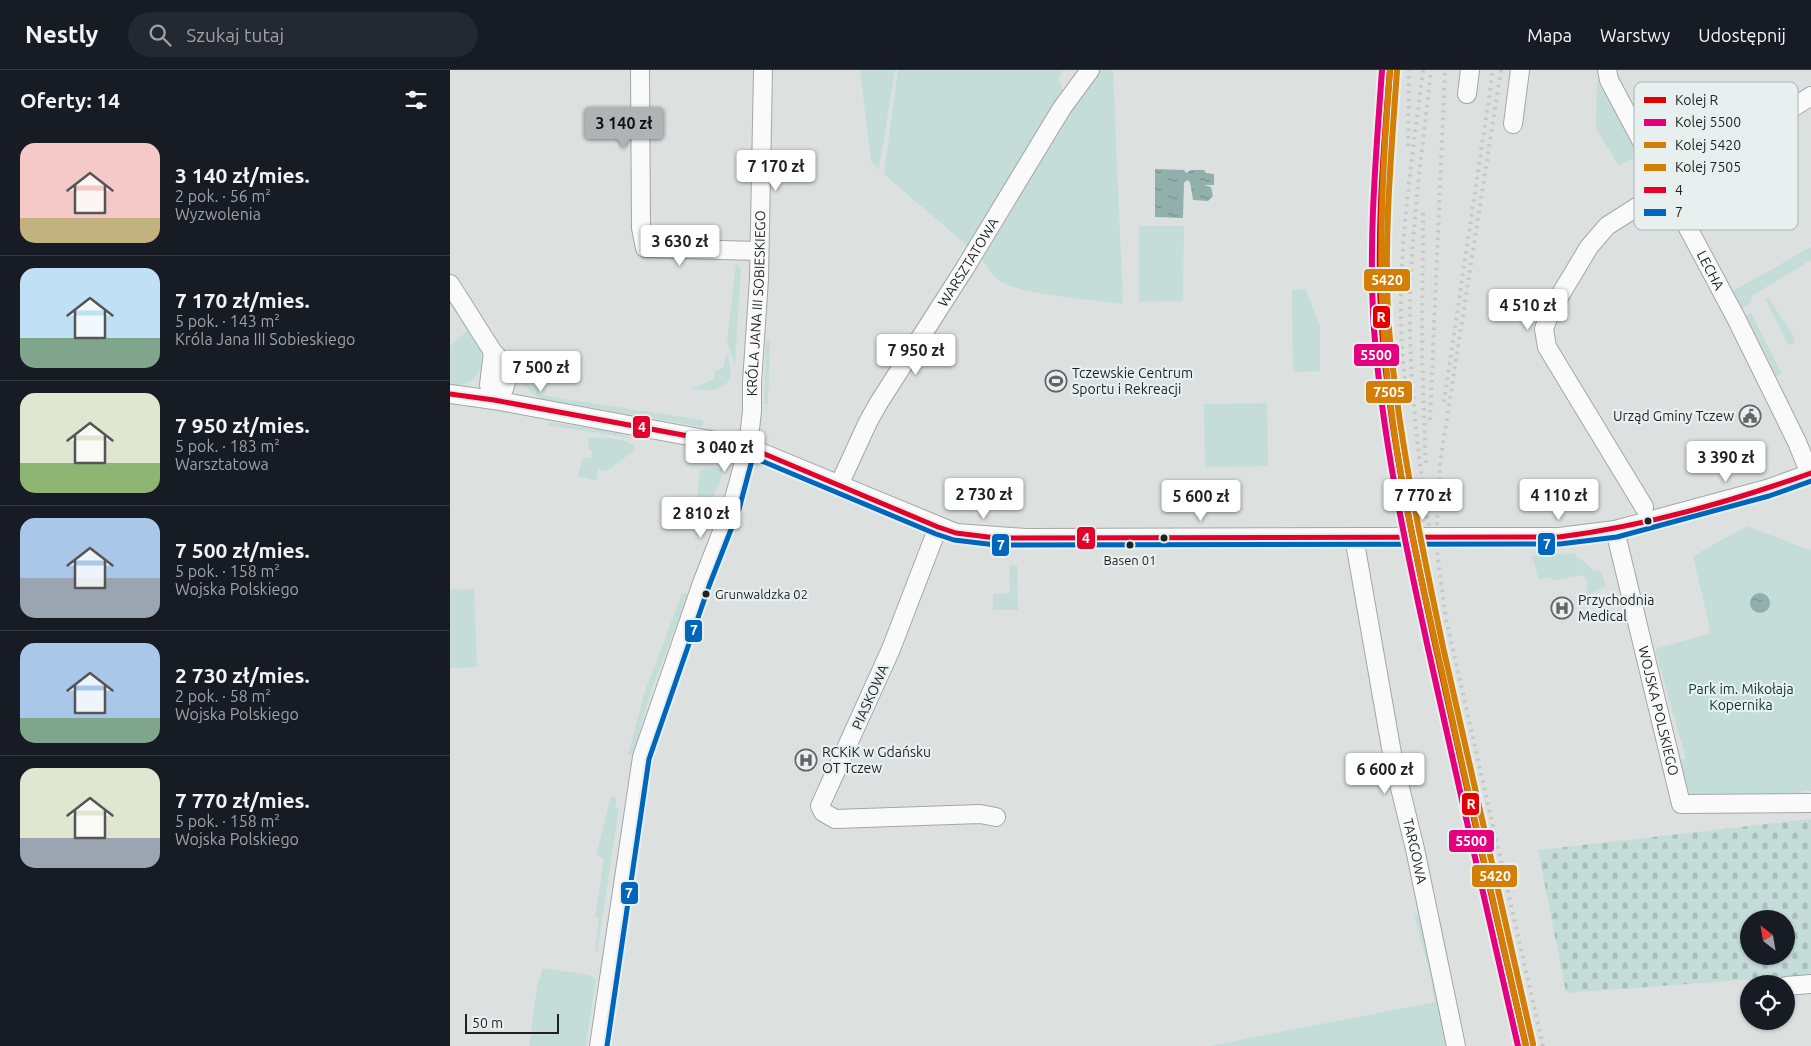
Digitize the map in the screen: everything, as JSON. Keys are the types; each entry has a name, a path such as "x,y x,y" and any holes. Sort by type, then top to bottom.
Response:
{"street":[{"path":"640,70 641,228 645,248 758,251"},
{"name":"KRÓLA JANA III SOBIESKIEGO","path":"599,1046 642,757 702,583 732,506 748,447 752,411 763,70"},
{"name":"WARSZTATOWA","path":"839,485 875,410 966,268 1062,108 1090,70"},
{"path":"1467,94 1470,70"},
{"path":"1513,124 1520,70"},
{"name":"LECHA","path":"1607,70 1609,80 1634,126"},
{"path":"1798,104 1811,96"},
{"path":"1634,208 1606,226 1589,247 1550,312 1544,329 1547,347 1644,507"},
{"name":"LECHA","path":"1690,230 1769,384 1811,474"},
{"path":"450,284 493,352 503,362 508,374 504,389 494,400"},
{"path":"450,394 494,400 748,447 938,527 975,536 1026,538 1559,537 1615,530 1767,489 1811,474"},
{"name":"PIASKOWA","path":"938,527 892,649 820,806 823,812 836,819 980,814 996,817"},
{"name":"WOJSKA POLSKIEGO","path":"1615,530 1681,804 1811,803"},
{"name":"TARGOWA","path":"1354,537 1393,759 1415,849 1456,1046"},
{"path":"1795,985 1811,984"}],"green space":[{"path":"860,70 895,70 879,170 871,162"},
{"path":"898,70 1063,70 1059,79 1063,93 970,248 886,176 884,172"},
{"path":"1098,70 1113,70 1123,304 1022,290 998,280 981,259 1063,122"},
{"path":"1597,80 1634,146 1634,158 1619,166 1596,129"},
{"path":"1139,226 1184,226 1183,301 1139,302"},
{"path":"1811,247 1811,260 1753,295 1751,303 1742,308 1733,291"},
{"path":"736,264 741,269 735,364 727,341"},
{"path":"1306,289 1320,327 1320,371 1293,372 1292,290"},
{"path":"1768,297 1795,338 1793,344 1788,345 1765,298"},
{"path":"1751,313 1782,374 1776,376 1745,316"},
{"path":"467,331 480,352 482,362 480,369 473,379 463,385 450,386 450,346"},
{"path":"766,342 770,342 768,404 764,404"},
{"path":"726,353 731,373 725,385 711,390 692,389 714,379 715,371 723,368"},
{"path":"522,383 535,385 540,390 540,395 703,420 703,427 543,400"},
{"path":"1267,403 1268,466 1205,467 1204,404"},
{"path":"550,422 616,432 630,438 548,425"},
{"path":"588,437 621,440 636,449 607,471 598,469 597,481 578,476 583,458 591,458 592,451 589,450"},
{"path":"715,467 721,469 722,476 712,500 697,496 700,470"},
{"name":"Park im. Mikołaja Kopernika","path":"1747,526 1809,550 1811,548 1811,791 1804,791 1799,796 1713,800 1692,795 1685,788 1681,780 1675,761 1686,758 1655,649 1711,633 1693,556"},
{"path":"1573,553 1594,570 1601,571 1606,586 1587,595 1587,580 1583,575 1552,581 1551,577 1540,580 1538,578 1532,556"},
{"path":"1009,565 1017,565 1018,610 993,610 993,594 1010,593"},
{"path":"474,589 477,667 450,668 450,590"},
{"path":"682,593 688,594 650,694 633,756 628,755 644,694"},
{"path":"611,796 617,798 615,807 619,808 597,953 595,951 599,917 595,917 604,858 596,856"},
{"path":"1811,819 1811,975 1740,975 1740,980 1566,993 1538,850"},
{"path":"1414,913 1422,919 1440,1001 1435,1002"},
{"path":"543,968 589,975 596,979 586,1046 529,1046 537,986"},
{"path":"1440,1001 1450,1046 1209,1046"}],"water":[{"path":"1155,169 1184,170 1186,173 1191,170 1204,170 1206,173 1214,174 1214,185 1204,185 1211,187 1213,196 1208,201 1193,200 1190,182 1187,180 1184,183 1183,218 1155,217"},
{"path":"1760,593 1767,596 1770,603 1767,610 1760,613 1753,610 1750,603 1753,596"}],"railway":[{"path":"1408,146 1409,70"},
{"path":"1408,401 1403,360 1401,277 1408,194 1423,70"},
{"path":"1430,533 1416,431 1412,380 1410,296 1420,166 1431,70"},
{"path":"1430,420 1445,70"},
{"path":"1444,402 1493,70"},
{"path":"1501,70 1440,463 1436,544 1446,619 1543,1046"},
{"path":"1423,213 1422,357 1426,468"}],"rail line":[{"name":"5500","path":"1382,70 1373,199 1372,296 1383,409 1395,489 1419,609 1518,1046"},
{"name":"R","path":"1390,70 1380,231 1380,296 1391,409 1403,489 1427,608 1526,1046"},
{"name":"7505","path":"1390,70 1383,171 1381,272 1384,339 1393,423 1399,465 1424,589 1526,1046"},
{"name":"5420","path":"1397,71 1388,200 1387,297 1398,409 1411,489 1443,647 1533,1044"}],"transit line":[{"name":"4","path":"450,394 494,400 748,447 938,527 956,533 996,538 1559,537 1655,520 1687,512 1750,494 1811,473"},
{"name":"7","path":"607,1046 649,759 709,586 739,509 755,449"},
{"name":"7","path":"745,454 936,534 954,540 996,545 1560,544 1617,537 1769,496 1811,481"}],"place":[{"name":"Tczewskie Centrum Sportu i Rekreacji","path":"1056,381"},
{"name":"Urząd Gminy Tczew","path":"1750,416"},
{"name":"Basen 01","path":"1130,545"},
{"name":"Grunwaldzka 02","path":"706,594"},
{"name":"Przychodnia Medical","path":"1562,608"},
{"name":"RCKiK w Gdańsku OT Tczew","path":"806,760"}]}
